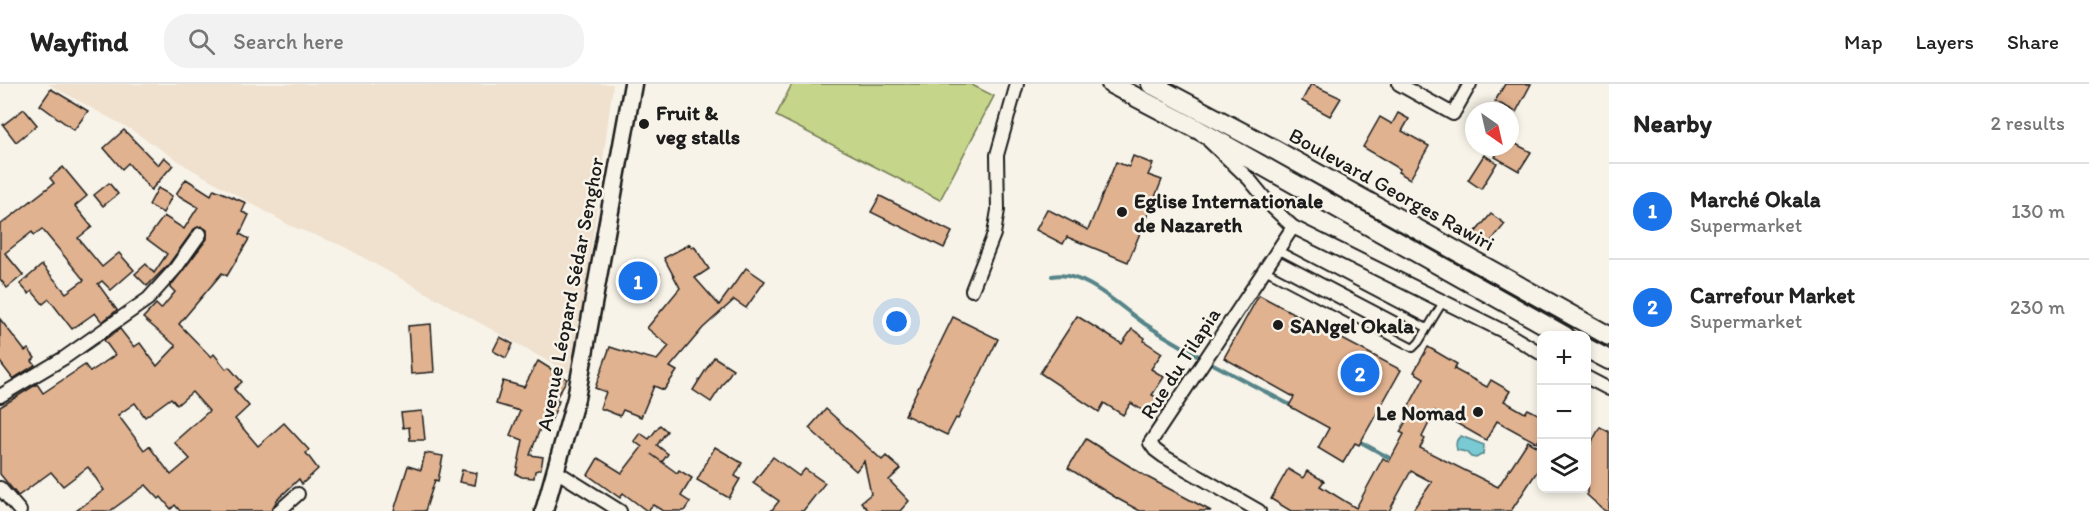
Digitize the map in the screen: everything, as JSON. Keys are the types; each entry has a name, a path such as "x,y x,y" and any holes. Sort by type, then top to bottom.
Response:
{"main road":[{"name":"Boulevard Georges Rawiri","path":"1112,84 1197,129 1556,331"},
{"name":"Boulevard Georges Rawiri","path":"1151,84 1288,157 1609,336"},
{"path":"1591,350 1609,360"}],"street":[{"name":"Avenue Léopard Sédar Senghor","path":"544,511 581,375 633,84"},
{"path":"972,290 994,234 998,210 997,155 1017,84"},
{"path":"1399,84 1453,114 1470,84"},
{"path":"1197,129 1293,227 1503,331 1537,351"},
{"name":"Rue du Tilapia","path":"1259,511 1163,456 1150,444 1293,227"},
{"path":"0,396 64,358 143,303 166,279 200,234"},
{"path":"1591,379 1609,389"},
{"path":"556,471 620,511"},
{"path":"0,488 20,511"},
{"path":"279,511 298,494"}],"lane":[{"path":"1277,250 1427,328"},
{"path":"1264,270 1413,348 1443,302"}],"shaded area":[{"path":"48,84 613,84 589,265 569,373 343,246 291,226 186,166 130,129"}],"green space":[{"path":"792,84 970,84 994,96 940,200 776,116"}],"water":[{"path":"1461,436 1484,445 1483,454 1476,458 1457,450 1456,442"}],"building":[{"path":"1311,84 1341,98 1330,116 1302,101"},
{"path":"1505,84 1531,84 1519,106 1519,102 1495,101"},
{"path":"51,89 88,111 74,130 40,105"},
{"path":"24,109 37,125 16,142 3,125"},
{"path":"1398,113 1409,119 1402,131 1429,146 1410,179 1398,172 1400,169 1363,147 1380,117 1392,124"},
{"path":"124,130 158,165 164,157 173,165 151,190 128,163 122,169 104,148"},
{"path":"1519,146 1531,152 1519,171 1495,157 1519,156"},
{"name":"Eglise Internationale de Nazareth","path":"1133,156 1153,164 1148,175 1162,180 1128,262 1067,237 1063,244 1036,230 1047,209 1088,230 1116,162 1129,167"},
{"path":"1483,156 1497,163 1481,189 1468,180"},
{"path":"63,167 87,196 75,206 92,227 78,238 102,267 119,253 134,270 111,290 102,281 98,284 117,310 102,322 95,313 72,329 49,299 43,304 32,291 29,294 20,284 42,265 66,293 84,280 42,229 34,235 32,232 5,253 23,275 7,288 0,279 0,225 54,183 50,178"},
{"path":"186,179 211,195 214,189 246,203 242,212 249,215 240,234 249,239 227,276 222,273 179,324 211,357 214,354 226,369 229,367 242,382 234,389 249,406 235,419 258,446 284,423 309,450 306,453 318,469 302,484 299,479 277,500 271,511 180,511 175,505 171,509 146,485 110,511 76,511 104,490 88,467 63,486 51,472 18,496 0,474 0,407 37,384 43,393 85,365 90,372 115,355 104,340 120,329 134,347 140,343 157,366 176,346 143,318 156,304 161,309 175,292 170,287 207,239 207,230 201,226 194,229 169,264 147,286 135,274 146,264 154,273 167,254 147,239 164,216 184,229 198,207 176,194","holes":["192,392 209,411 174,442 190,459 171,475 149,446 144,450 118,415 135,403 145,417 171,398 177,405"]},
{"path":"109,183 118,194 103,206 94,195"},
{"path":"158,188 172,196 163,213 149,205"},
{"path":"880,196 952,232 944,248 871,212"},
{"path":"1491,214 1505,224 1487,246 1473,235"},
{"path":"690,244 692,248 694,246 709,269 695,278 719,305 746,268 765,281 746,308 734,300 703,328 670,367 677,371 664,390 654,386 641,417 623,410 620,416 600,408 606,392 595,388 610,347 657,360 669,346 647,328 680,288 664,258"},
{"path":"626,263 660,274 651,299 617,288"},
{"path":"1259,295 1401,370 1359,445 1355,443 1343,463 1318,448 1329,428 1289,406 1294,397 1224,358"},
{"path":"1077,316 1122,344 1132,329 1145,338 1144,341 1162,353 1151,369 1164,377 1152,395 1158,398 1148,414 1131,403 1123,415 1104,403 1099,412 1040,373"},
{"path":"953,317 998,339 958,419 956,418 947,435 905,415"},
{"path":"0,319 25,351 28,349 35,358 32,361 35,365 13,379 0,362"},
{"path":"431,324 434,372 411,374 408,326"},
{"path":"500,337 513,344 506,358 493,351"},
{"path":"1428,347 1457,364 1454,369 1487,387 1491,380 1510,391 1504,401 1525,413 1528,409 1537,414 1537,443 1497,421 1486,440 1435,411 1422,437 1425,439 1420,448 1498,487 1528,441 1537,446 1537,472 1511,511 1412,511 1432,482 1411,471 1389,511 1291,511 1271,499 1288,469 1303,478 1307,471 1324,481 1320,486 1356,508 1383,458 1389,462 1404,434 1400,432 1412,410 1408,408 1424,378 1414,372"},
{"path":"714,357 733,369 711,402 693,390"},
{"path":"538,361 567,379 555,400 559,401 551,421 544,418 530,455 543,457 541,469 535,471 534,478 522,477 516,474 523,440 510,435 520,411 496,404 503,381 524,387"},
{"path":"826,409 882,460 886,456 901,469 889,480 909,501 900,511 869,511 861,502 871,494 864,461 856,471 809,428"},
{"path":"422,411 425,440 410,440 409,427 403,428 401,413"},
{"path":"660,425 667,431 657,445 668,454 662,462 651,454 677,473 679,470 692,478 681,496 690,502 684,511 663,511 653,505 647,511 623,493 620,498 588,475 598,458 622,473 642,447 634,441 640,433 649,439"},
{"path":"1600,427 1609,432 1609,511 1605,511 1587,495 1591,493 1591,444"},
{"path":"1086,439 1147,477 1211,511 1140,511 1118,499 1068,468"},
{"path":"715,447 742,463 735,476 740,479 729,498 697,480"},
{"path":"425,453 443,456 438,481 435,480 425,511 394,511 408,466 421,470"},
{"path":"773,457 799,476 805,469 825,483 803,511 771,511 779,501 753,483"},
{"path":"462,470 477,473 475,485 459,482"}],"waterway":[{"path":"1052,276 1064,275 1089,284 1145,324 1197,355"},
{"path":"1213,364 1292,406"},
{"path":"1357,440 1395,461"}],"place":[{"name":"Fruit & veg stalls","path":"644,124"},
{"name":"Eglise Internationale de Nazareth","path":"1122,212"},
{"name":"Marché Okala","path":"638,281"},
{"name":"SANgel Okala","path":"1278,325"},
{"name":"Carrefour Market","path":"1360,373"},
{"name":"Le Nomad","path":"1478,412"}]}
